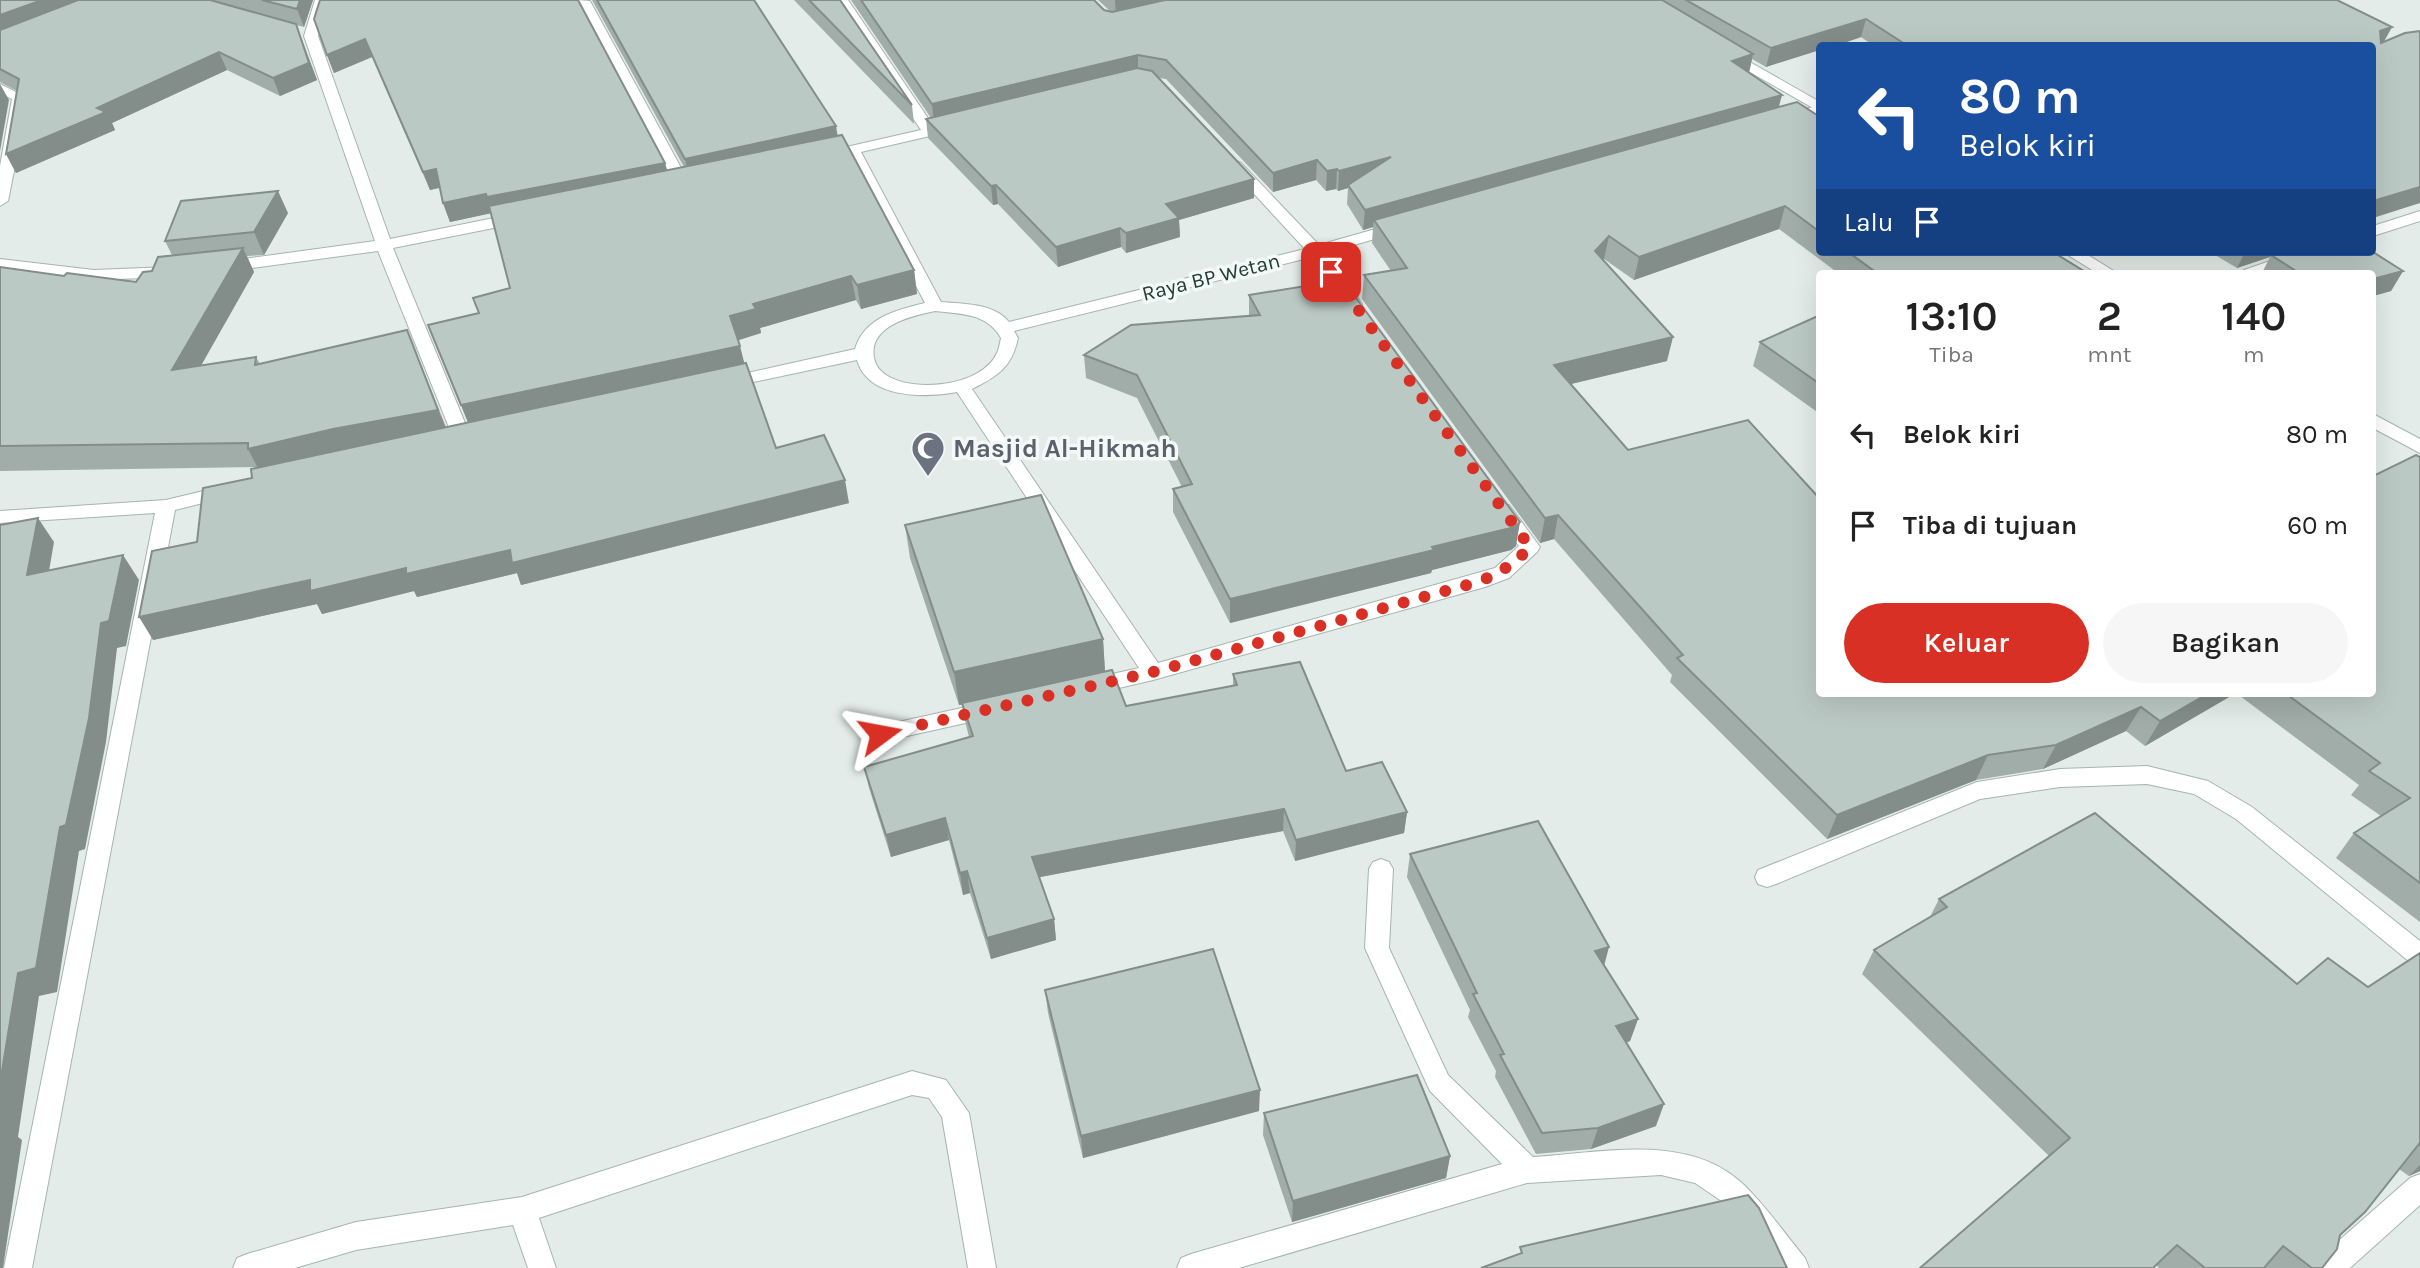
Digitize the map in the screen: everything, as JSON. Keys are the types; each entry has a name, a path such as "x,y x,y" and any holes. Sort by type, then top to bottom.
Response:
{"street":[{"path":"322,0 305,35 384,245 463,440"},
{"path":"841,0 930,132"},
{"path":"583,1 683,186"},
{"path":"1718,47 1816,107"},
{"path":"0,88 19,97 15,131 0,201"},
{"path":"1767,124 1816,110"},
{"path":"826,156 969,122"},
{"path":"852,150 935,306"},
{"path":"1223,153 1315,251 1363,317"},
{"path":"0,264 94,275 197,270 384,245 534,216"},
{"path":"2376,230 2420,216"},
{"name":"Raya BP Wetan","path":"1006,328 1315,251 1422,221"},
{"path":"2078,256 2104,270"},
{"path":"2259,270 2300,256"},
{"path":"935,306 958,306 977,310 994,318 1006,328 1010,341 1008,354 999,367 984,378 962,387 939,391 915,391 877,378 867,366 863,353 866,340 877,328 903,313 935,306"},
{"path":"703,388 863,353"},
{"path":"962,387 1153,672"},
{"path":"2376,422 2420,447"},
{"path":"0,517 166,506 243,487"},
{"path":"1071,691 1153,672 1478,582 1502,573 1530,547 1490,492"},
{"path":"18,1268 166,506"},
{"path":"880,734 1003,706"},
{"path":"1767,877 1977,791 2060,778 2147,775 2200,787 2244,813 2420,956"},
{"path":"1381,869 1377,948 1439,1083 1527,1170"},
{"path":"247,1268 356,1236 522,1210 912,1083 937,1088 955,1113 982,1268"},
{"path":"1191,1268 1527,1170 1661,1162 1702,1171 1733,1193 1795,1268"},
{"path":"2329,1268 2420,1187"},
{"path":"522,1210 542,1268"}],"building":[{"path":"0,0 42,0 0,15"},
{"path":"78,0 210,0 296,24 309,63 273,78 219,52 97,108 106,112 6,154 19,79 0,69 0,30"},
{"path":"262,0 300,0 297,9"},
{"path":"320,0 578,0 665,163 443,203 436,169 423,172 365,39 327,55 314,19"},
{"path":"597,0 754,0 836,126 685,159"},
{"path":"809,0 840,0 912,105"},
{"path":"861,0 1094,0 1104,10 1112,12 1165,0 1662,0 1753,54 1732,61 1782,95 1365,210 1348,185 1391,157 1339,171 1327,171 1317,160 1273,173 1166,60 1138,55 932,104"},
{"path":"1686,0 2337,0 2392,27 2380,31 2381,43 2405,33 2420,31 2420,187 2376,200 2376,42 1902,42 1866,19 1771,48"},
{"path":"1137,68 1152,71 1254,179 1166,204 1179,218 1126,233 1120,228 1056,247 996,185 991,186 926,119"},
{"path":"1797,102 1816,114 1816,229 1785,206 1639,257 1609,236 1595,251 1673,337 1554,365 1628,450 1748,420 1816,495 1816,697 2202,697 2160,721 2141,707 2056,745 1988,755 1837,815 1677,658 1683,655 1558,515 1545,518 1364,275 1407,268 1374,220"},
{"path":"842,135 914,270 857,285 851,276 753,304 756,309 730,316 740,346 461,405 428,325 479,313 473,298 510,288 489,206"},
{"path":"278,191 254,232 165,241 181,201"},
{"path":"243,248 172,370 256,357 255,365 407,330 438,410 333,429 248,449 248,443 0,446 0,267 136,282 143,272 152,271 158,257"},
{"path":"2376,254 2403,271 2376,278 2376,270 2294,270 2273,256"},
{"path":"1854,256 2059,256 2082,270 1873,270"},
{"path":"1343,280 1520,522 1515,527 1432,547 1434,550 1230,599 1173,489 1192,484 1137,375 1084,355 1131,325 1260,315 1249,295"},
{"path":"1816,317 1816,381 1760,342"},
{"path":"746,363 776,448 824,435 845,480 512,563 510,550 406,574 406,568 310,591 310,580 139,617 152,551 197,542 203,488 252,478 251,469"},
{"path":"2416,455 2420,457 2420,883 2354,833 2410,798 2369,771 2380,763 2290,697 2376,697 2376,475"},
{"path":"1041,495 1103,639 954,672 905,525"},
{"path":"38,518 27,575 123,555 109,621 101,623 89,718 66,825 60,827 36,968 18,973 0,1083 0,525"},
{"path":"1300,662 1346,771 1382,762 1407,812 1296,840 1284,809 1032,857 1054,919 987,938 967,871 960,873 945,818 886,835 864,767 973,736 962,703 1112,670 1126,706 1237,685 1233,674"},
{"path":"2095,813 2297,984 2328,958 2368,987 2420,953 2420,1145 2365,1212 2340,1235 2337,1249 2322,1268 2312,1268 2283,1246 2264,1268 2205,1268 2177,1245 2153,1268 1920,1268 2070,1138 1874,950 1947,907 1939,899"},
{"path":"1538,821 1609,947 1595,951 1638,1019 1616,1026 1664,1104 1598,1128 1542,1133 1500,1055 1504,1054 1473,994 1477,993 1410,854"},
{"path":"1213,949 1260,1090 1081,1136 1045,990"},
{"path":"1417,1075 1450,1156 1293,1201 1264,1113"},
{"path":"1748,1195 1759,1208 1787,1268 1481,1268 1522,1253 1520,1247"}],"place":[{"name":"Masjid Al-Hikmah","path":"928,478"}],"route":[{"path":"880,734 1153,672 1478,582 1502,573 1517,562 1530,547 1331,272"}]}
